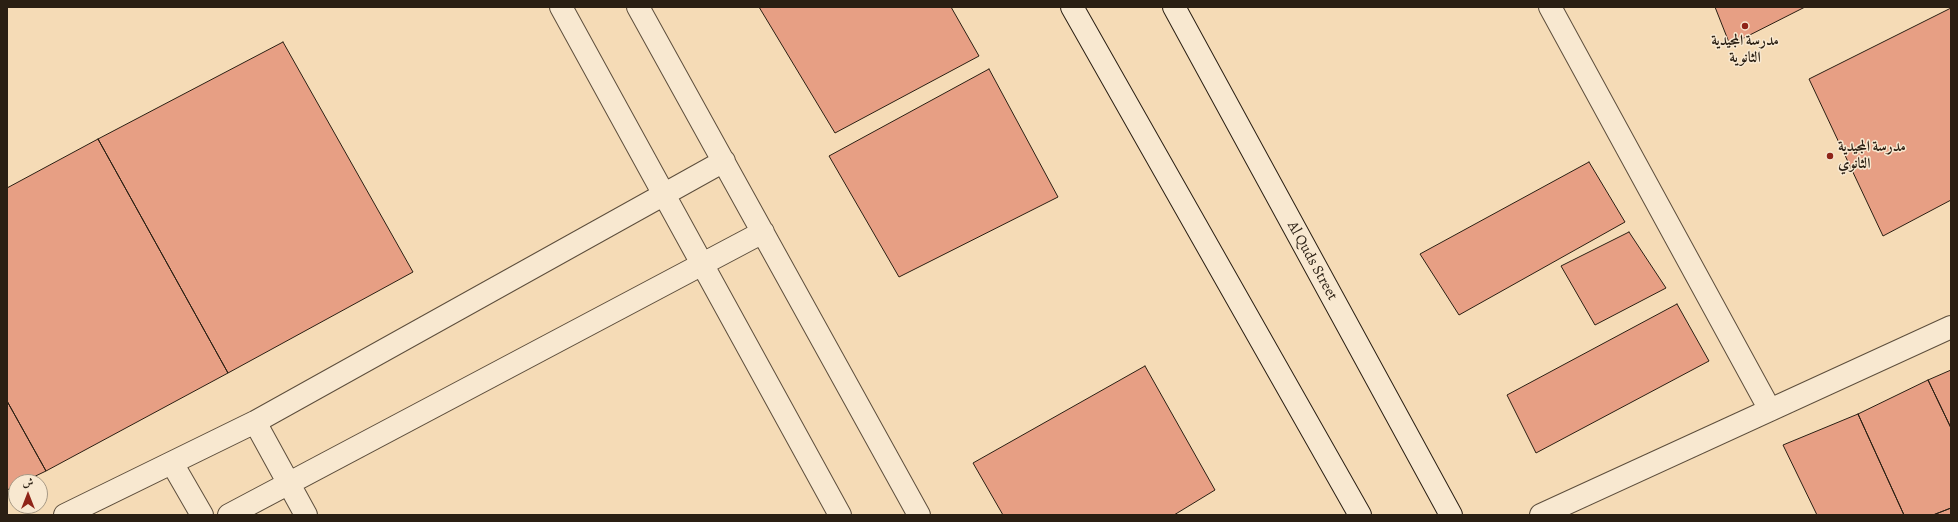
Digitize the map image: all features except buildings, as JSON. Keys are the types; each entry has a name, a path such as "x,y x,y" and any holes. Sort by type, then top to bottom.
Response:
{"street":[{"path":"561,7 840,515"},
{"path":"638,7 919,515"},
{"path":"1072,7 1360,515"},
{"name":"Al Quds Street","path":"1174,7 1451,515"},
{"path":"1550,7 1770,410"},
{"path":"65,515 255,422 724,161"},
{"path":"229,515 763,232"},
{"path":"1541,515 1951,327"},
{"path":"255,422 306,515"},
{"path":"172,463 202,515"}],"place":[{"name":"مدرسة المجيدية الثانوية","path":"1745,26"},
{"name":"مدرسة المجيدية الثانوي","path":"1830,156"}]}
